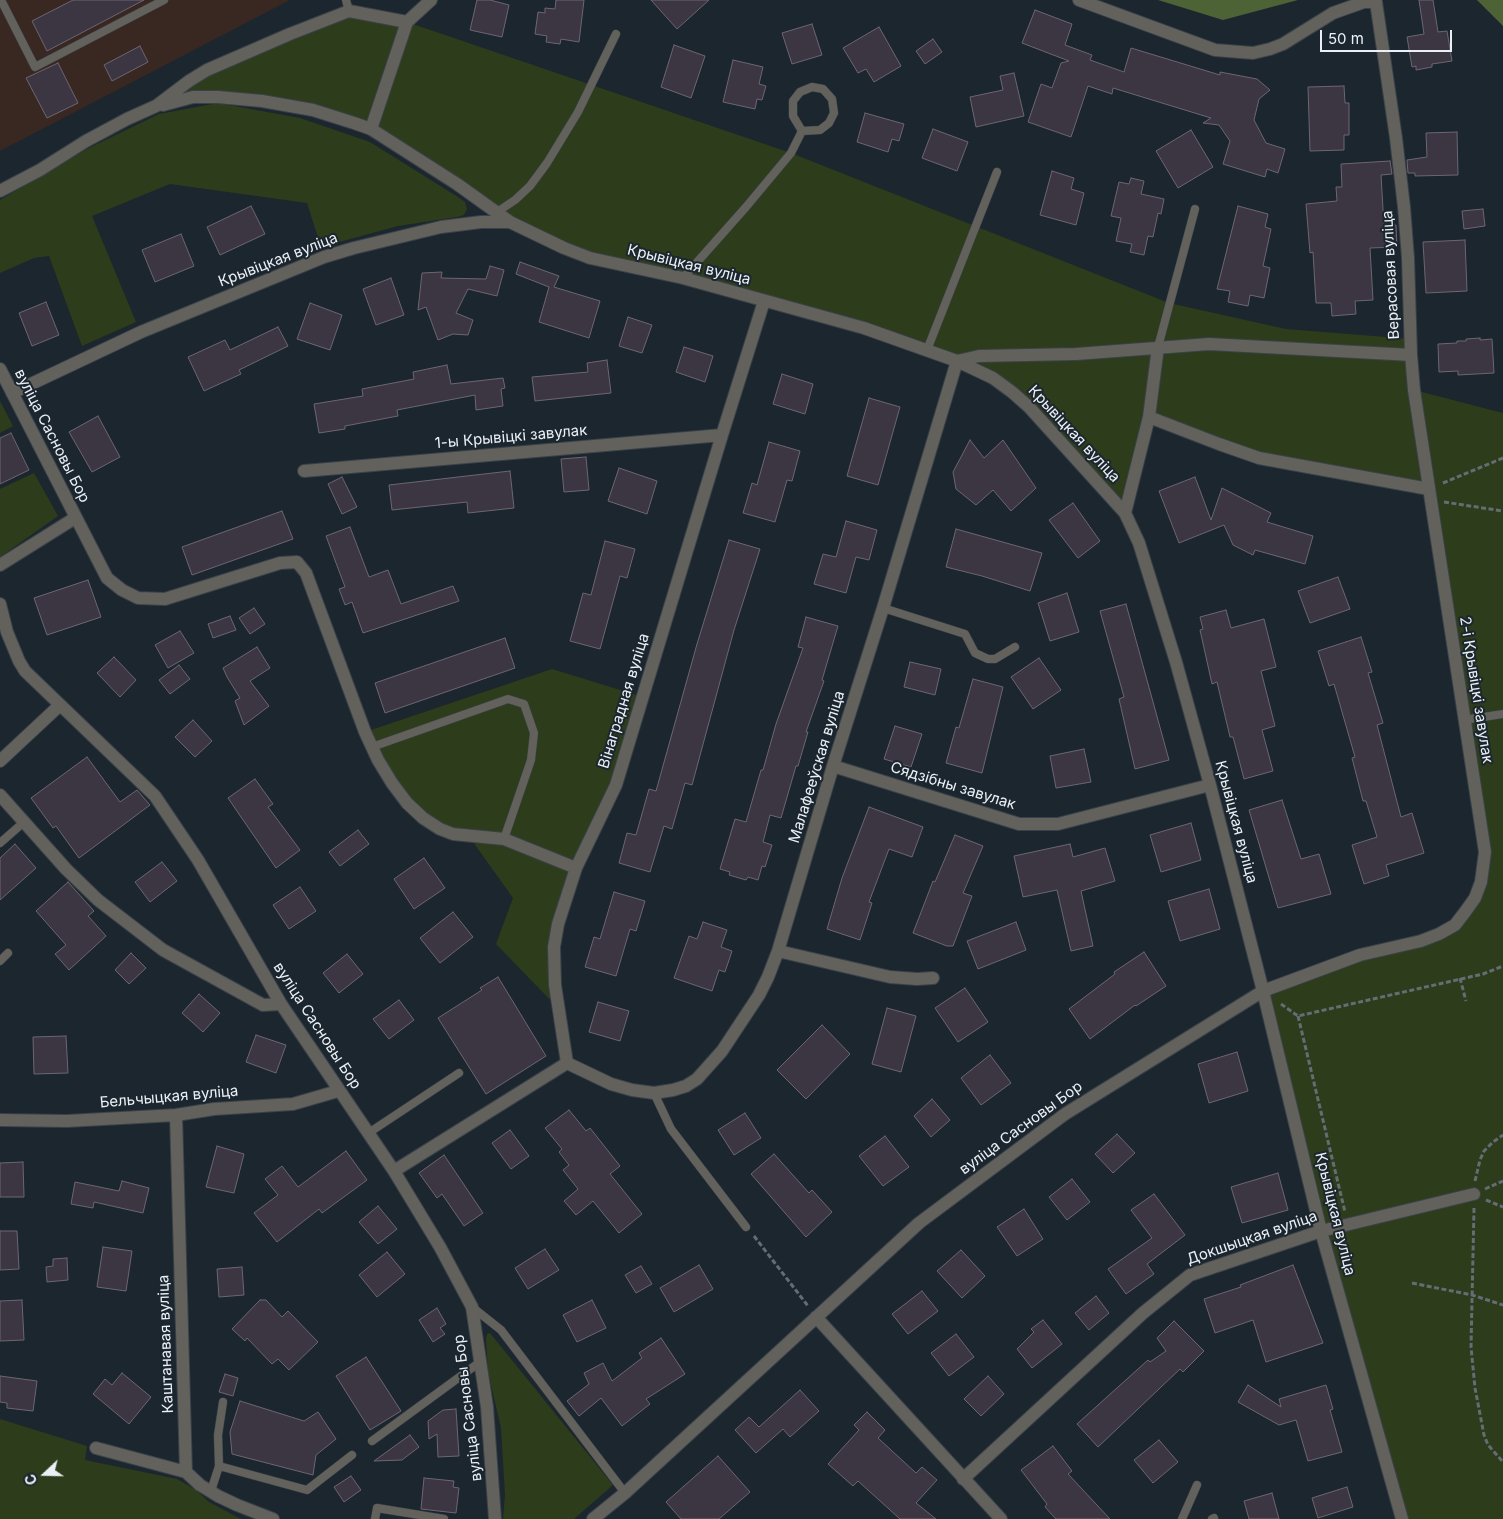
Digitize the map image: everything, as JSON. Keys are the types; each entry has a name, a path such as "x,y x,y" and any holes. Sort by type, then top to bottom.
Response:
{"street":[{"path":"371,129 407,22 431,0"},
{"name":"Верасовая вуліца","path":"957,361 986,355 1076,354 1158,347 1226,344 1411,355 1408,258 1404,207 1376,2 1364,2 1340,9 1283,44 1254,53 1216,50 1079,0"},
{"path":"156,106 207,70 290,34 348,6 407,22"},
{"path":"0,191 127,119 156,106 193,97 218,97 262,101 313,110 371,129 457,184 510,222"},
{"name":"Крывіцкая вуліца","path":"12,393 141,332 324,257 441,226 481,222 510,222 564,248 590,258 683,278 764,302 864,328 927,350 957,361 993,378 1029,407 1125,513 1139,544 1153,584 1210,785 1263,991 1321,1231 1402,1519"},
{"name":"Вінаградная вуліца","path":"567,1063 555,985 554,948 558,924 576,868 616,785 764,302"},
{"path":"1125,513 1148,417 1158,347"},
{"name":"2-і Крывіцкі завулак","path":"1263,991 1360,955 1421,941 1439,934 1454,925 1465,912 1475,898 1481,882 1485,852 1414,390 1411,355"},
{"name":"Малафееўская вуліца","path":"567,1063 611,1084 632,1090 654,1093 686,1086 697,1079 714,1062 759,995 778,951 957,361"},
{"name":"вуліца Сасновы Бор","path":"0,369 75,518 0,565"},
{"path":"1148,417 1259,458 1430,494"},
{"name":"1-ы Крывіцкі завулак","path":"304,471 722,435"},
{"path":"75,518 107,578 122,590 138,598 165,599 280,563 297,562 306,573 372,747 392,783 407,803 423,818 440,829 454,834 504,839 576,868"},
{"name":"вуліца Сасновы Бор","path":"0,604 7,632 26,671 155,796 198,860 281,1004 367,1134 394,1171 440,1247 472,1307 487,1407 495,1519"},
{"path":"0,761 60,705"},
{"name":"Сядзібны завулак","path":"833,766 1019,824 1058,824 1210,785"},
{"path":"0,795 66,869 98,900 163,950 263,1005 281,1004"},
{"path":"778,951 890,977 933,978"},
{"name":"вуліца Сасновы Бор","path":"593,1519 626,1493 816,1316 920,1223 1065,1114 1263,991"},
{"path":"394,1171 567,1063"},
{"name":"Бельчыцкая вуліца","path":"0,1120 67,1121 176,1115 214,1109 293,1104 338,1091"},
{"name":"Каштанавая вуліца","path":"176,1115 186,1472"},
{"name":"Докшыцкая вуліца","path":"963,1478 1143,1312 1190,1275 1321,1231 1474,1194"},
{"path":"816,1316 1001,1519"},
{"path":"96,1448 186,1472 211,1491 237,1505 273,1519"}],"lane":[{"path":"1,0 35,67 164,0"},
{"path":"497,212 516,200 547,164 578,112 616,34"},
{"path":"812,87 823,89 832,99 834,113 829,123 820,130 802,131 793,116 793,101 800,92 812,87"},
{"path":"683,278 791,153 802,131"},
{"path":"927,350 997,172"},
{"path":"1158,347 1196,209"},
{"path":"883,608 965,634 974,653 988,659 995,659 1015,647"},
{"path":"372,747 508,698 524,704 534,733 531,760 504,839"},
{"path":"1464,720 1503,714"},
{"path":"0,843 24,822"},
{"path":"0,961 8,953"},
{"path":"367,1134 459,1073"},
{"path":"654,1093 671,1130 746,1227"},
{"path":"472,1307 501,1330 626,1493"},
{"path":"372,1441 480,1362"},
{"path":"211,1491 220,1466 218,1435 223,1402"},
{"path":"220,1466 307,1490 352,1455"},
{"path":"1182,1519 1198,1485"},
{"path":"375,1519 377,1508 444,1519"}],"path":[{"path":"1430,494 1503,458"},
{"path":"1430,494 1503,511"},
{"path":"1298,1016 1483,974 1503,966"},
{"path":"1460,978 1466,1001"},
{"path":"1263,991 1298,1016 1348,1224"},
{"path":"1503,1135 1484,1151 1476,1173 1471,1347 1481,1424 1488,1445 1503,1462"},
{"path":"746,1227 816,1316"},
{"path":"1412,1283 1472,1295 1503,1305"}],"shaded area":[{"path":"0,0 290,0 0,151"}],"green space":[{"path":"1158,0 1298,0 1223,20"},
{"path":"1477,0 1503,0 1503,26"},
{"path":"349,11 407,22 791,153 1169,303 1286,329 1411,339 1414,390 1503,413 1503,1519 1402,1519 1263,991 1421,941 1465,913 1485,852 1429,489 1259,457 1149,417 1125,513 1029,407 957,361 564,248 354,123 218,97 156,106 189,81"},
{"path":"218,103 300,118 370,142 458,197 465,202 467,209 464,215 457,217 398,226 321,247 307,203 170,184 92,216 136,322 82,346 49,256 34,258 0,273 0,200 89,148 159,114"},
{"path":"0,401 13,426 0,433"},
{"path":"34,473 58,516 0,557 0,489"},
{"path":"552,669 643,697 558,924 560,1010 496,944 513,898 468,835 453,834 407,803 365,732"},
{"path":"490,1333 613,1485 574,1519 503,1519 505,1495 501,1428 488,1372 486,1339 487,1334"},
{"path":"0,1419 87,1446 85,1460 177,1479 196,1490 209,1502 241,1519 0,1519"}],"building":[{"path":"73,0 144,0 47,51 32,21"},
{"path":"477,0 490,0 509,5 502,37 470,30"},
{"path":"556,0 584,0 579,42 561,39 560,44 546,42 547,36 535,34 538,12 545,13 545,8 555,9"},
{"path":"651,0 709,0 677,29"},
{"path":"1419,0 1433,0 1438,32 1447,31 1452,61 1432,64 1432,67 1416,70 1416,66 1412,67 1407,37 1424,34"},
{"path":"1035,10 1072,24 1065,45 1092,55 1090,60 1124,72 1131,48 1220,75 1220,72 1257,79 1270,90 1259,99 1254,120 1266,143 1285,149 1278,173 1267,169 1265,177 1223,164 1230,141 1219,125 1203,123 1211,118 1113,88 1112,94 1088,86 1071,137 1028,122 1041,84 1052,88 1061,63 1069,61 1022,43"},
{"path":"812,24 822,55 792,64 782,33"},
{"path":"879,27 901,66 874,82 866,69 858,73 843,48"},
{"path":"933,39 942,52 925,64 916,51"},
{"path":"674,45 705,56 691,98 661,87"},
{"path":"140,46 148,62 112,81 104,65"},
{"path":"733,60 763,67 759,84 766,86 762,100 757,99 755,109 723,102"},
{"path":"58,63 78,103 47,118 26,78"},
{"path":"1014,73 1024,116 976,127 970,97 1003,90 1000,76"},
{"path":"1344,86 1345,103 1349,103 1349,135 1344,135 1344,150 1310,151 1308,87"},
{"path":"865,113 904,124 899,141 892,139 888,152 857,142"},
{"path":"933,129 968,142 957,171 922,158"},
{"path":"1191,130 1213,167 1178,188 1156,151"},
{"path":"1457,132 1458,175 1415,176 1415,173 1408,173 1407,160 1427,157 1426,133"},
{"path":"1390,161 1392,174 1381,175 1384,226 1396,225 1397,247 1370,248 1373,300 1355,301 1356,314 1332,316 1331,303 1316,303 1313,252 1310,253 1306,204 1337,201 1336,187 1342,187 1341,164"},
{"path":"1052,171 1074,178 1071,189 1084,193 1076,225 1040,215"},
{"path":"1131,178 1144,181 1141,194 1164,199 1161,214 1158,213 1153,237 1148,236 1144,255 1130,252 1132,244 1116,241 1121,218 1111,216 1119,182 1129,184"},
{"path":"251,206 265,234 220,255 207,227"},
{"path":"1238,206 1268,214 1265,227 1271,229 1263,266 1270,268 1264,298 1250,295 1248,306 1228,302 1230,291 1217,289"},
{"path":"1483,209 1485,226 1464,229 1462,211"},
{"path":"181,234 194,266 155,282 142,250"},
{"path":"1465,240 1467,291 1426,293 1423,242"},
{"path":"520,262 559,276 554,287 600,301 589,338 539,322 549,287 516,274"},
{"path":"490,266 504,270 497,296 468,289 456,313 473,320 468,335 453,334 438,340 426,307 418,310 422,273 442,272 441,278 486,279"},
{"path":"391,278 404,315 376,325 363,289"},
{"path":"46,302 59,335 32,346 19,313"},
{"path":"310,303 342,315 330,350 297,339"},
{"path":"628,317 652,325 642,353 619,346"},
{"path":"278,327 288,346 239,370 241,374 204,391 188,357 225,340 230,350"},
{"path":"1480,338 1480,340 1492,339 1494,373 1458,375 1458,371 1439,372 1438,344 1457,343 1457,341 1466,341 1466,339"},
{"path":"684,347 713,356 705,382 676,372"},
{"path":"607,360 611,393 535,401 532,377 588,372 587,363"},
{"path":"447,365 451,384 503,378 505,388 501,389 503,406 476,410 475,395 397,410 398,416 345,426 345,429 319,433 314,404 363,396 362,389 414,379 413,372"},
{"path":"782,374 813,384 805,414 773,404"},
{"path":"869,398 900,407 878,485 847,476"},
{"path":"98,416 120,457 92,472 69,432"},
{"path":"11,433 29,470 0,484 0,438"},
{"path":"970,440 984,458 1003,440 1036,488 1011,511 993,490 976,505 956,489 953,472"},
{"path":"769,442 800,451 792,481 787,480 775,522 743,513 752,483 757,485"},
{"path":"586,457 589,490 564,492 561,459"},
{"path":"619,468 657,481 647,514 608,501"},
{"path":"510,471 514,508 468,513 467,502 392,510 389,485"},
{"path":"342,477 357,507 342,514 328,484"},
{"path":"1195,477 1211,520 1222,488 1271,513 1267,522 1313,536 1305,564 1255,550 1253,555 1233,545 1224,525 1179,543 1159,491"},
{"path":"1073,503 1100,541 1078,558 1049,520"},
{"path":"282,511 293,539 192,575 182,547"},
{"path":"846,521 877,530 869,560 856,557 846,593 814,584 823,554 836,557"},
{"path":"350,527 369,577 388,570 401,604 453,586 459,601 363,633 352,602 345,605 339,589 345,587 326,536"},
{"path":"956,529 1042,553 1030,591 946,567"},
{"path":"729,540 760,549 734,630 692,785 685,783 672,829 664,826 650,872 619,863 627,833 636,835 649,789 656,791 697,644"},
{"path":"605,541 635,549 627,578 620,576 600,649 570,641 583,593 591,595"},
{"path":"1338,577 1350,609 1310,623 1298,591"},
{"path":"88,580 101,617 47,635 34,598"},
{"path":"1067,593 1079,632 1050,641 1038,603"},
{"path":"1126,604 1169,760 1135,769 1119,699 1124,697 1100,611"},
{"path":"254,608 265,624 250,634 239,618"},
{"path":"1226,610 1231,628 1264,619 1276,667 1261,671 1275,726 1262,730 1273,771 1244,779 1233,737 1230,737 1217,682 1212,684 1200,630 1203,629 1200,617"},
{"path":"230,616 236,630 213,638 208,624"},
{"path":"806,617 838,626 822,680 824,681 806,732 808,732 781,818 770,815 763,842 772,845 765,867 762,866 758,880 748,877 746,880 729,875 730,872 720,869 735,819 746,822 776,724 803,648 798,647"},
{"path":"180,631 194,653 168,668 155,645"},
{"path":"1361,637 1372,672 1368,673 1383,723 1377,725 1401,817 1412,813 1424,853 1386,865 1389,876 1364,884 1352,845 1377,837 1366,801 1363,801 1352,758 1355,757 1334,684 1329,686 1318,651"},
{"path":"505,638 515,668 385,713 375,683"},
{"path":"257,647 270,668 250,681 269,706 244,725 235,701 240,698 223,668"},
{"path":"114,657 136,680 120,697 97,673"},
{"path":"1039,658 1061,690 1033,709 1011,677"},
{"path":"910,662 941,669 935,695 904,687"},
{"path":"179,665 190,679 170,694 159,680"},
{"path":"973,679 1003,687 982,773 946,763 956,727 959,728"},
{"path":"193,720 212,741 195,757 175,737"},
{"path":"895,726 922,734 911,767 884,759"},
{"path":"1084,749 1091,782 1056,788 1050,756"},
{"path":"87,757 120,802 137,790 150,805 79,858 56,826 53,828 31,798"},
{"path":"255,779 273,804 268,807 300,850 276,868 228,798"},
{"path":"1282,800 1301,859 1319,854 1331,894 1278,908 1249,810"},
{"path":"869,807 923,827 912,857 889,849 869,902 872,903 860,940 827,929 842,878"},
{"path":"1191,823 1201,860 1161,872 1150,835"},
{"path":"358,830 369,844 340,866 329,852"},
{"path":"955,835 983,846 963,893 972,896 953,946 947,946 913,933 933,881 935,882"},
{"path":"15,844 36,868 0,900 0,858"},
{"path":"1070,844 1073,857 1105,848 1115,881 1081,891 1093,946 1071,951 1057,890 1023,897 1014,856"},
{"path":"424,858 445,888 414,909 394,879"},
{"path":"162,862 177,881 150,902 135,882"},
{"path":"68,882 94,911 88,916 106,936 69,970 55,954 66,945 36,911"},
{"path":"300,887 316,911 289,929 273,905"},
{"path":"1209,889 1220,929 1180,941 1168,901"},
{"path":"614,892 645,901 636,931 630,929 616,976 585,967 594,937 600,939"},
{"path":"453,912 473,937 440,963 420,938"},
{"path":"703,922 727,930 721,947 732,951 725,972 719,970 712,991 674,978 689,936 697,939"},
{"path":"1016,922 1026,950 978,969 967,941"},
{"path":"1144,952 1166,986 1135,1005 1090,1039 1069,1009 1115,974 1114,972"},
{"path":"131,953 146,968 129,984 115,970"},
{"path":"347,954 363,974 339,993 323,973"},
{"path":"498,977 546,1056 486,1094 438,1018 482,990 480,988"},
{"path":"965,988 988,1022 958,1042 935,1008"},
{"path":"199,994 220,1013 203,1032 182,1013"},
{"path":"399,1000 414,1020 389,1039 373,1019"},
{"path":"598,1002 629,1011 620,1041 589,1032"},
{"path":"887,1008 916,1016 901,1072 872,1064"},
{"path":"822,1025 850,1054 806,1099 777,1070"},
{"path":"256,1035 286,1045 276,1073 246,1062"},
{"path":"66,1036 68,1073 34,1074 33,1037"},
{"path":"1237,1052 1248,1091 1209,1103 1198,1064"},
{"path":"990,1055 1011,1083 981,1105 961,1078"},
{"path":"932,1099 950,1120 931,1137 914,1116"},
{"path":"569,1110 586,1131 590,1128 620,1166 610,1174 642,1214 619,1233 593,1201 576,1215 564,1201 578,1189 563,1170 569,1165 559,1152 562,1149 545,1128"},
{"path":"745,1113 761,1138 734,1155 718,1130"},
{"path":"510,1130 529,1156 511,1169 492,1143"},
{"path":"1117,1134 1135,1153 1113,1173 1095,1154"},
{"path":"885,1136 909,1167 883,1186 859,1156"},
{"path":"217,1146 244,1154 234,1193 206,1187"},
{"path":"346,1151 367,1180 322,1213 319,1209 277,1242 254,1213 278,1195 265,1179 282,1166 298,1187"},
{"path":"774,1154 809,1193 812,1190 832,1212 806,1237 751,1174"},
{"path":"444,1155 483,1213 464,1226 442,1194 437,1198 419,1173"},
{"path":"23,1162 24,1197 0,1197 0,1163"},
{"path":"1278,1173 1288,1210 1242,1223 1231,1187"},
{"path":"1072,1179 1090,1202 1067,1220 1049,1197"},
{"path":"122,1181 149,1188 143,1213 94,1202 93,1208 71,1204 75,1182 119,1191"},
{"path":"1154,1194 1185,1235 1147,1264 1154,1274 1126,1294 1108,1269 1152,1238 1131,1210"},
{"path":"378,1206 397,1229 378,1244 359,1222"},
{"path":"1024,1209 1043,1239 1017,1256 997,1227"},
{"path":"0,1231 17,1231 19,1269 0,1270"},
{"path":"103,1247 132,1251 126,1291 97,1287"},
{"path":"545,1249 559,1270 528,1289 515,1268"},
{"path":"961,1250 985,1276 962,1298 937,1271"},
{"path":"387,1252 405,1274 377,1297 359,1275"},
{"path":"67,1258 68,1280 47,1282 46,1267 53,1266 53,1259"},
{"path":"699,1265 713,1289 674,1312 660,1288"},
{"path":"1293,1265 1323,1343 1266,1362 1253,1320 1215,1333 1204,1299 1241,1287 1240,1285"},
{"path":"641,1266 652,1284 636,1293 625,1275"},
{"path":"242,1267 244,1295 219,1297 217,1269"},
{"path":"922,1291 938,1311 908,1334 892,1314"},
{"path":"1096,1296 1109,1313 1089,1330 1075,1313"},
{"path":"22,1300 24,1340 0,1341 0,1301"},
{"path":"260,1300 266,1300 282,1317 288,1311 318,1342 289,1370 278,1359 272,1364 247,1338 245,1341 232,1329"},
{"path":"592,1300 606,1328 577,1342 563,1315"},
{"path":"437,1308 446,1324 440,1328 445,1334 433,1342 419,1320"},
{"path":"1043,1320 1062,1344 1032,1368 1017,1349 1034,1332 1031,1329"},
{"path":"1174,1321 1204,1351 1183,1372 1180,1369 1098,1447 1077,1424 1148,1360 1150,1362 1166,1351 1157,1338"},
{"path":"956,1334 974,1357 949,1376 931,1353"},
{"path":"661,1338 685,1374 646,1399 650,1404 622,1426 601,1398 579,1416 567,1401 589,1384 584,1373 603,1363 612,1381 642,1358 639,1353"},
{"path":"366,1357 401,1411 370,1430 336,1376"},
{"path":"122,1373 151,1397 129,1424 93,1394 105,1379 112,1385"},
{"path":"225,1374 238,1378 233,1396 219,1392"},
{"path":"0,1376 37,1381 33,1411 7,1408 7,1403 0,1402"},
{"path":"988,1376 1004,1394 981,1416 964,1399"},
{"path":"1248,1385 1281,1407 1279,1399 1326,1385 1333,1409 1330,1410 1342,1452 1308,1461 1296,1420 1279,1425 1238,1402"},
{"path":"800,1390 819,1411 790,1437 783,1429 756,1453 735,1430 749,1417 759,1427"},
{"path":"240,1401 304,1421 318,1412 336,1439 316,1455 313,1475 232,1454 230,1432"},
{"path":"456,1409 459,1456 438,1457 437,1434 429,1439 428,1421 443,1410"},
{"path":"867,1412 885,1430 878,1438 916,1473 922,1467 937,1480 916,1503 936,1519 900,1519 858,1481 853,1486 828,1464 859,1430 854,1425"},
{"path":"410,1435 419,1447 402,1460 374,1461"},
{"path":"1159,1440 1178,1462 1153,1483 1134,1460"},
{"path":"1053,1446 1072,1471 1068,1474 1110,1519 1056,1519 1045,1507 1047,1504 1021,1470"},
{"path":"718,1456 750,1492 719,1519 681,1519 666,1502"},
{"path":"351,1476 361,1490 344,1502 334,1487"},
{"path":"424,1478 454,1481 453,1487 459,1488 456,1513 421,1509"},
{"path":"1347,1487 1353,1507 1318,1518 1312,1498"},
{"path":"1272,1493 1279,1519 1249,1519 1244,1501"}]}
